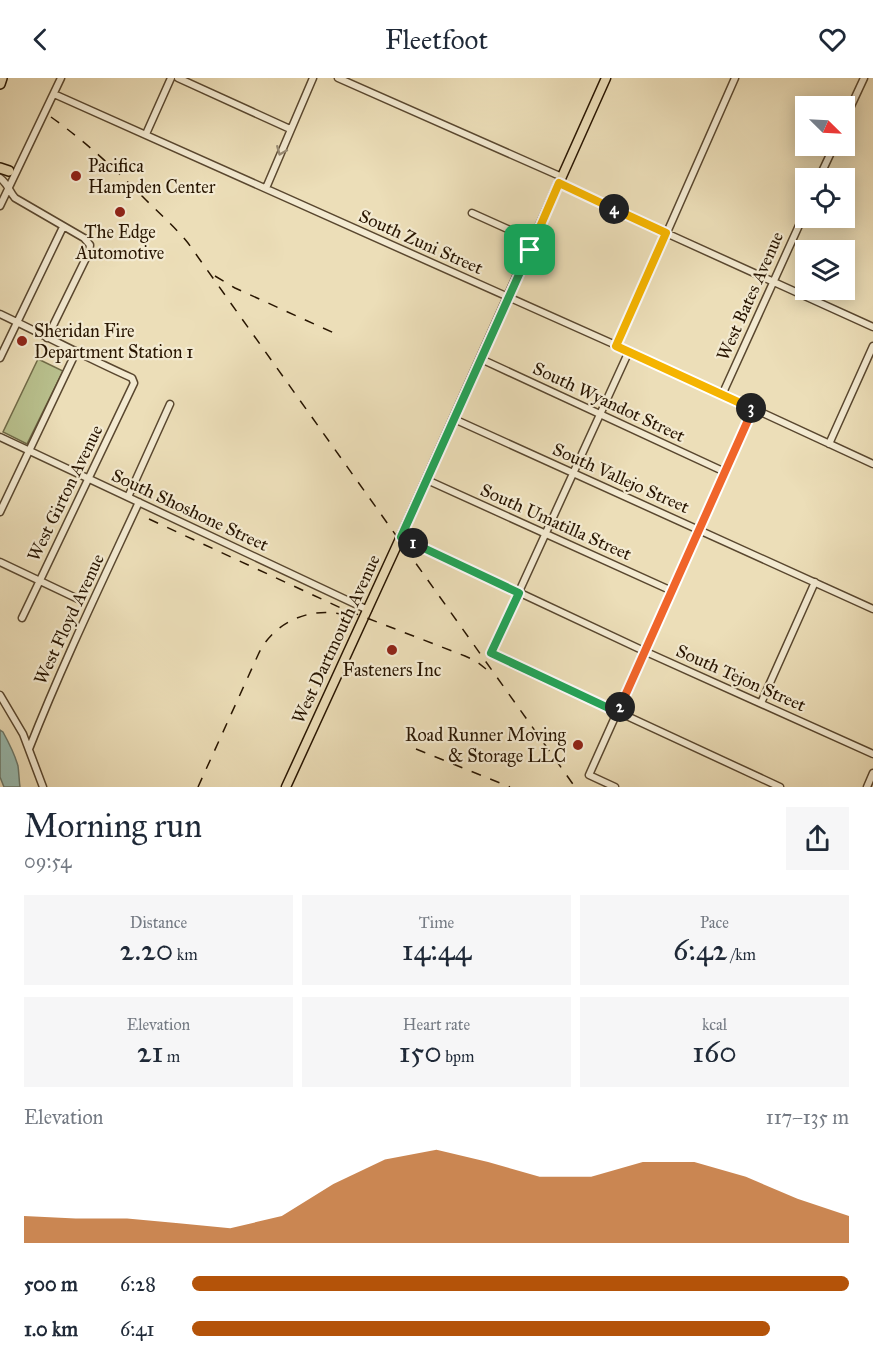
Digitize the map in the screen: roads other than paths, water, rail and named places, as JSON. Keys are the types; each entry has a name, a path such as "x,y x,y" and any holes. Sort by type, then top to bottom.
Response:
{"highway":[{"path":"0,84 2,78"}],"main road":[{"name":"West Dartmouth Avenue","path":"286,787 427,480 606,78"}],"street":[{"path":"0,206 61,78"},
{"path":"146,134 171,78"},
{"path":"178,78 290,129"},
{"path":"266,188 313,78"},
{"path":"338,78 561,180 666,233 873,327"},
{"path":"616,346 735,78"},
{"path":"855,97 864,78"},
{"name":"South Zuni Street","path":"54,94 629,351 873,464"},
{"path":"20,166 3,171 15,198 90,245 47,338"},
{"path":"0,178 10,188"},
{"path":"472,213 534,241"},
{"path":"0,358 63,226"},
{"name":"West Bates Avenue","path":"722,395 798,228"},
{"path":"0,314 76,352 0,512"},
{"path":"829,444 873,346"},
{"path":"629,351 491,653 780,787"},
{"name":"West Girton Avenue","path":"22,618 134,383 132,378 76,352"},
{"name":"South Wyandot Street","path":"481,359 725,472"},
{"path":"128,497 170,404"},
{"path":"615,787 589,775 753,409"},
{"name":"South Vallejo Street","path":"454,419 873,609"},
{"name":"South Shoshone Street","path":"0,437 368,610"},
{"name":"South Umatilla Street","path":"427,480 672,591"},
{"name":"West Floyd Avenue","path":"29,749 50,695 139,502"},
{"name":"South Tejon Street","path":"401,537 873,754"},
{"path":"0,562 78,599"},
{"path":"761,703 815,582"},
{"path":"0,695 23,734 43,787"},
{"path":"867,787 873,773"}],"water":[{"path":"0,730 17,762 20,787 4,787 0,777"}],"railway":[{"path":"51,117 112,167 188,243 575,787"},
{"path":"215,276 235,288 334,333"},
{"path":"149,519 341,608 465,656 486,669"},
{"path":"198,787 265,643 283,625 294,619 319,613 345,615"},
{"path":"416,749 510,787"}],"place":[{"name":"Pacifica Hampden Center","path":"76,176"},
{"name":"The Edge Automotive","path":"120,212"},
{"name":"Sheridan Fire Department Station 1","path":"22,341"},
{"name":"Fasteners Inc","path":"392,650"},
{"name":"Road Runner Moving & Storage LLC","path":"578,745"}]}
